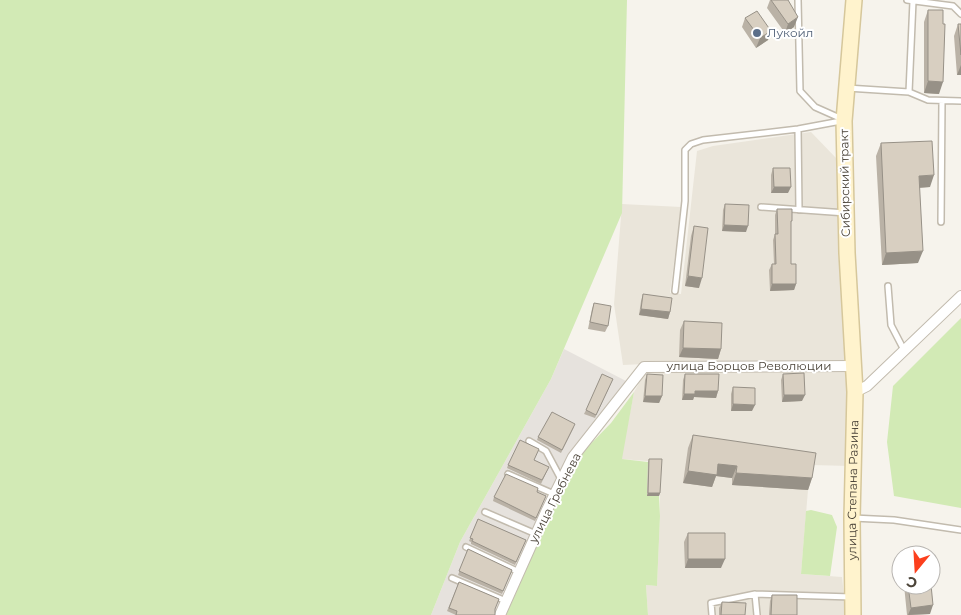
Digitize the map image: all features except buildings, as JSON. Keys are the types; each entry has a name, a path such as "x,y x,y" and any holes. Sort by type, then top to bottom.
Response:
{"main road":[{"name":"Сибирский тракт","path":"854,0 844,121 846,213 854,366"},
{"name":"улица Степана Разина","path":"853,615 854,366"}],"street":[{"path":"855,392 867,386 961,296"},
{"name":"улица Борцов Революции","path":"644,367 854,366"},
{"name":"улица Гребнева","path":"500,615 554,494 573,457 644,367"}],"lane":[{"path":"798,0 800,91 815,107 844,121"},
{"path":"909,92 910,0 953,6 961,14"},
{"path":"847,88 909,92 928,100 961,101"},
{"path":"941,222 942,100"},
{"path":"675,291 685,201 685,150 690,144 703,140 798,129 844,121"},
{"path":"798,129 799,210"},
{"path":"761,207 846,213"},
{"path":"888,286 891,325 904,351"},
{"path":"529,441 546,451 562,479"},
{"path":"508,474 554,494"},
{"path":"485,512 536,534"},
{"path":"852,518 894,520 961,530"},
{"path":"466,547 519,572"},
{"path":"452,578 506,601"},
{"path":"712,615 711,603 755,594 852,597"},
{"path":"755,594 757,615"}],"shaded area":[{"path":"811,132 836,158 838,252 851,363 667,363 623,365 614,304 622,204 681,207 670,293 681,294 697,151 713,146"},
{"path":"564,349 628,382 571,454 498,615 431,615 460,542 551,379"},
{"path":"646,371 850,371 851,466 811,465 801,574 842,577 846,615 648,615 646,585 657,586 660,462 621,459 634,392"}],"green space":[{"path":"0,0 627,0 622,213 551,379 460,542 431,615 0,615"},
{"path":"961,318 961,508 894,496 887,442 893,386"},
{"path":"634,392 622,459 648,462 647,496 659,496 657,586 646,585 648,615 506,615 575,460 611,423"},
{"path":"811,510 832,515 837,527 830,576 801,574 806,511"}],"place":[{"name":"Лукойл","path":"757,33"}]}
